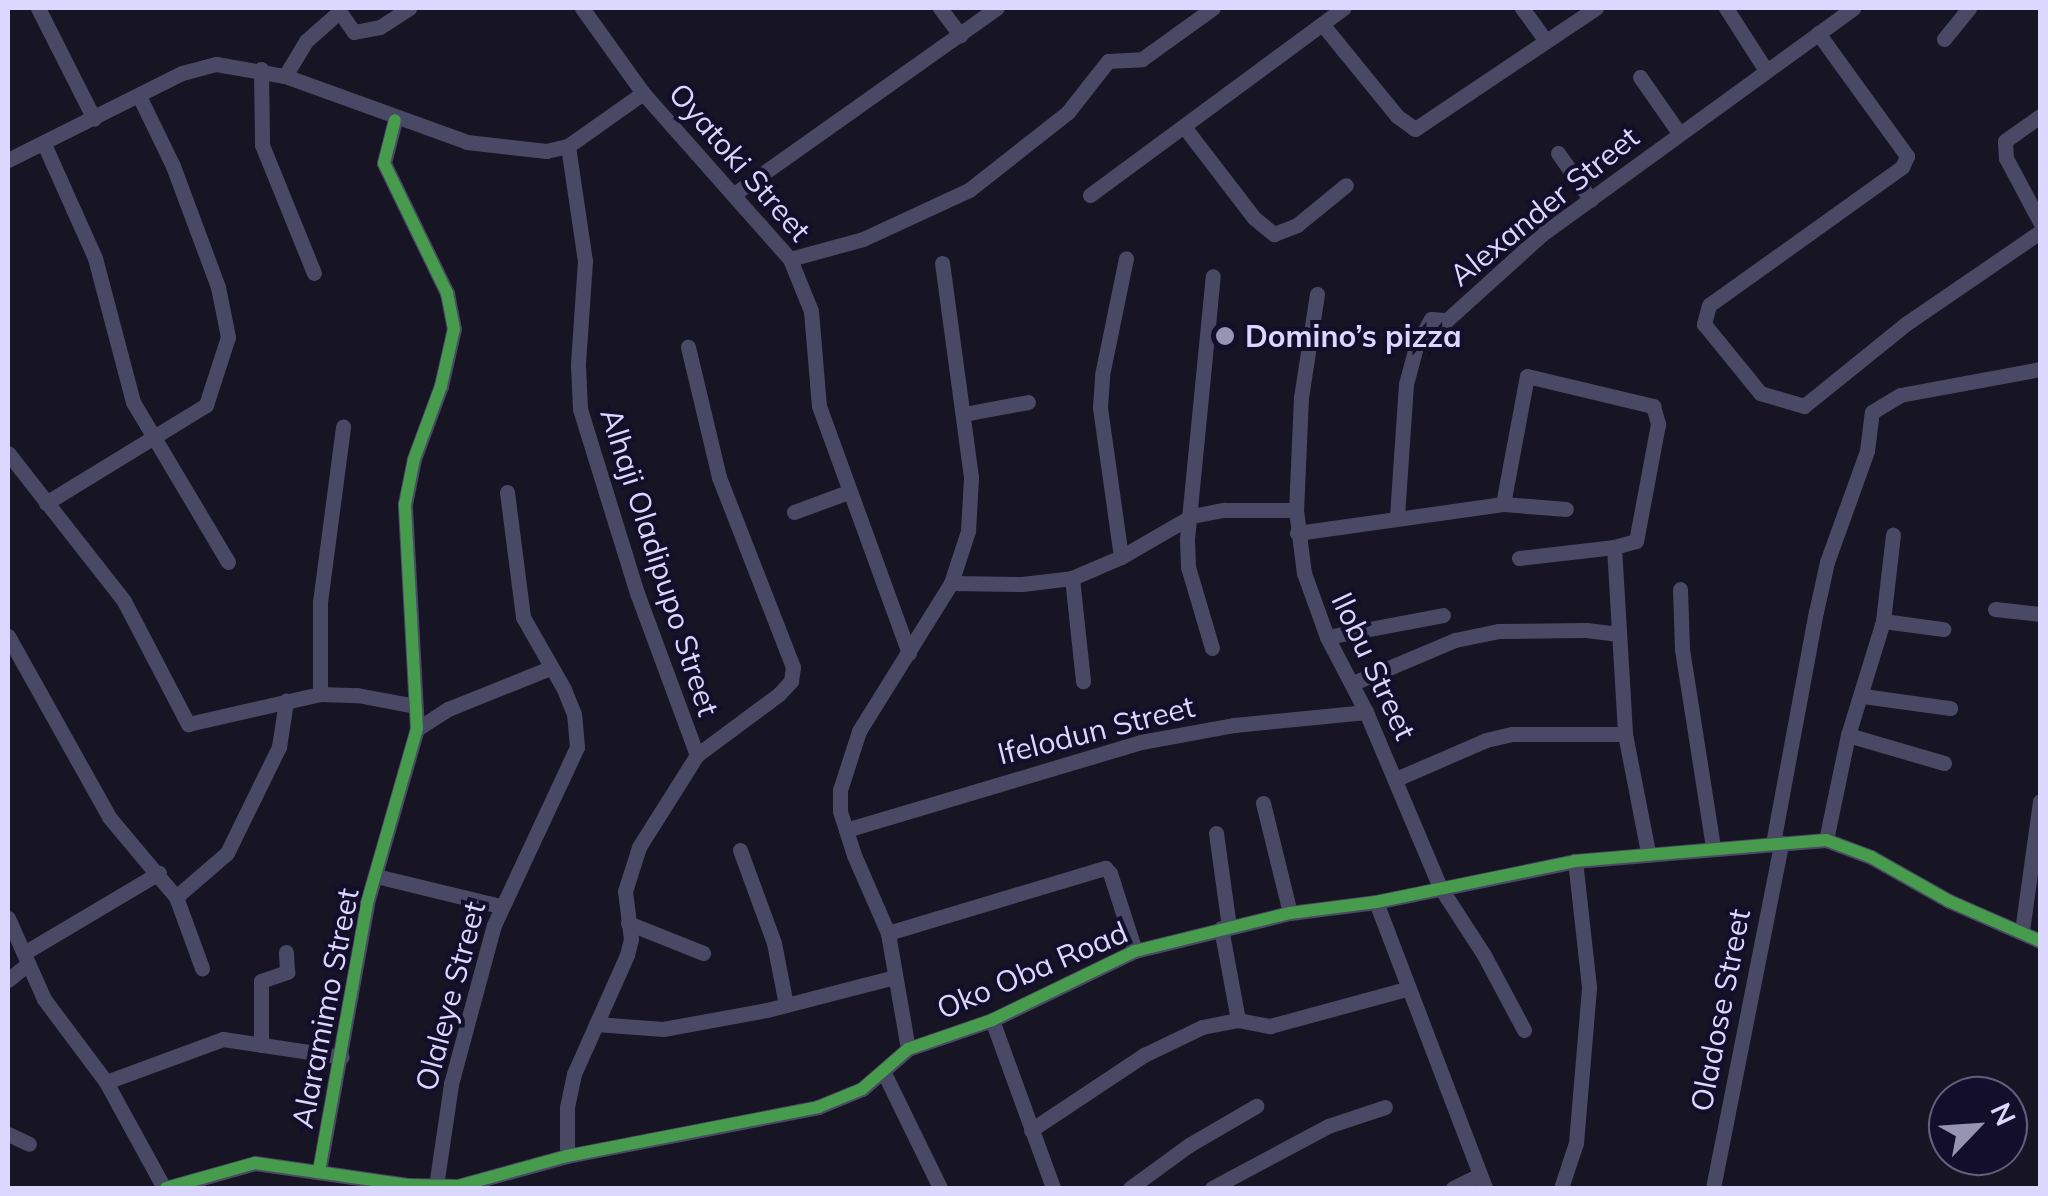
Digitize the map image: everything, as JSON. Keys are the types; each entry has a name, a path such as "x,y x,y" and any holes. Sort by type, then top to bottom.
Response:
{"street":[{"path":"38,8 94,119"},
{"path":"285,76 306,41 338,10 354,32 380,27 409,8"},
{"path":"940,8 960,34"},
{"path":"734,194 997,8"},
{"path":"794,268 969,190 1068,112 1108,61 1142,59 1213,8"},
{"path":"1090,195 1344,8"},
{"path":"1522,8 1546,41"},
{"path":"1322,24 1397,116 1415,129 1439,117 1596,8"},
{"path":"1726,8 1765,69"},
{"name":"Alexander Street","path":"1397,516 1406,384 1416,346 1439,319 1541,235 1853,8"},
{"path":"1944,39 1969,8"},
{"name":"Oyatoki Street","path":"589,10 644,93 794,268 811,311 819,406 909,653"},
{"path":"1818,33 1907,156 1902,167 1709,304 1704,324 1760,393 1804,406 1906,322 2040,232"},
{"path":"8,160 182,73 216,64 285,76 395,120 486,146 546,151 568,146 644,93"},
{"path":"261,69 262,145 314,273"},
{"path":"1640,77 1679,133"},
{"path":"46,503 151,435 206,405 227,330 218,287 173,166 139,96"},
{"path":"2040,116 2014,130 2005,140 2006,158 2040,222"},
{"name":"Alaramimo Street","path":"319,1171 367,903 417,729 405,504 414,459 441,386 454,330 444,286 384,163 395,120"},
{"path":"1185,128 1254,218 1274,234 1298,224 1346,185"},
{"path":"44,144 96,258 133,402 228,562"},
{"name":"Alhaji Oladipupo Street","path":"568,146 586,288 578,365 584,426 673,697 697,756"},
{"path":"1558,153 1591,200"},
{"path":"1121,557 1100,407 1108,336 1126,258"},
{"path":"908,1048 888,933 846,830 840,790 854,743 951,583 970,515 964,414 942,263"},
{"path":"1212,276 1187,539 1188,567 1212,648"},
{"name":"Ilobu Street","path":"1316,294 1300,396 1296,533 1304,573 1327,637 1366,712 1440,887 1484,955 1524,1030"},
{"path":"567,1156 568,1107 574,1074 628,955 631,939 625,891 639,847 697,756 791,681 793,667 719,477 688,347"},
{"name":"Oladose Street","path":"1713,1188 1824,578 1861,472 1872,412 1882,402 2040,370"},
{"path":"1503,504 1527,376 1653,406 1658,424 1636,541 1519,558"},
{"path":"964,414 1028,402"},
{"path":"320,694 320,602 343,427"},
{"path":"8,453 124,601 188,724 320,694 358,695 415,706"},
{"name":"Olaleye Street","path":"436,1186 452,1084 500,906 575,760 578,737 574,714 521,606 508,492"},
{"path":"794,512 848,492"},
{"path":"1296,533 1503,504 1566,509"},
{"path":"951,583 1022,584 1072,578 1121,557 1192,516 1224,510 1296,510"},
{"path":"1826,840 1848,735 1883,621 1893,535"},
{"path":"1614,547 1625,734 1648,852"},
{"path":"1072,578 1083,682"},
{"path":"1680,589 1682,648 1713,847"},
{"path":"1996,608 2040,614"},
{"path":"1327,637 1443,615"},
{"path":"1883,621 1943,630"},
{"path":"1352,683 1455,640 1499,631 1586,630 1619,634"},
{"path":"8,636 109,817 159,872 176,897 202,968"},
{"path":"417,729 462,703 550,668"},
{"path":"1863,696 1950,708"},
{"path":"176,897 227,854 279,747 286,701"},
{"name":"Ifelodun Street","path":"846,830 1141,742 1234,726 1366,712"},
{"path":"1396,779 1486,740 1512,734 1625,734"},
{"path":"1848,735 1944,763"},
{"path":"2022,932 2040,801"},
{"path":"1264,803 1290,913"},
{"path":"1216,833 1238,1020"},
{"name":"Oko Oba Road","path":"165,1188 255,1162 407,1187 475,1186 567,1156 818,1107 862,1089 884,1074 908,1048 992,1020 1135,951 1290,913 1376,902 1575,861 1826,840 1856,850 1949,901 2040,941"},
{"path":"740,850 771,932 786,1006"},
{"path":"1560,1188 1576,1143 1588,987 1575,861"},
{"path":"888,933 1105,868 1110,873 1135,951"},
{"path":"8,980 26,959 159,872"},
{"path":"376,876 500,906"},
{"path":"1376,902 1482,1182 1453,1188"},
{"path":"8,918 44,999 106,1082 165,1188"},
{"path":"628,923 703,953"},
{"path":"262,1045 261,981 287,972 286,952"},
{"path":"596,1024 663,1029 786,1006 895,977"},
{"path":"1031,1130 1144,1054 1202,1028 1238,1020 1270,1026 1406,989"},
{"path":"992,1020 1053,1188"},
{"path":"106,1082 201,1043 223,1038 342,1056"},
{"path":"884,1074 940,1188"},
{"path":"1130,1188 1189,1146 1256,1106"},
{"path":"1212,1188 1328,1126 1385,1108"},
{"path":"8,1134 29,1144"}],"cycle path":[{"path":"319,1171 367,903 417,729 405,504 414,459 441,386 454,329 447,293 384,163 395,120"},
{"path":"166,1188 255,1163 407,1185 458,1186 567,1156 818,1107 862,1089 908,1049 992,1020 1135,951 1290,913 1376,902 1575,861 1826,840 1871,857 1949,901 2040,941"}],"place":[{"name":"Domino’s pizza","path":"1225,336"}]}
